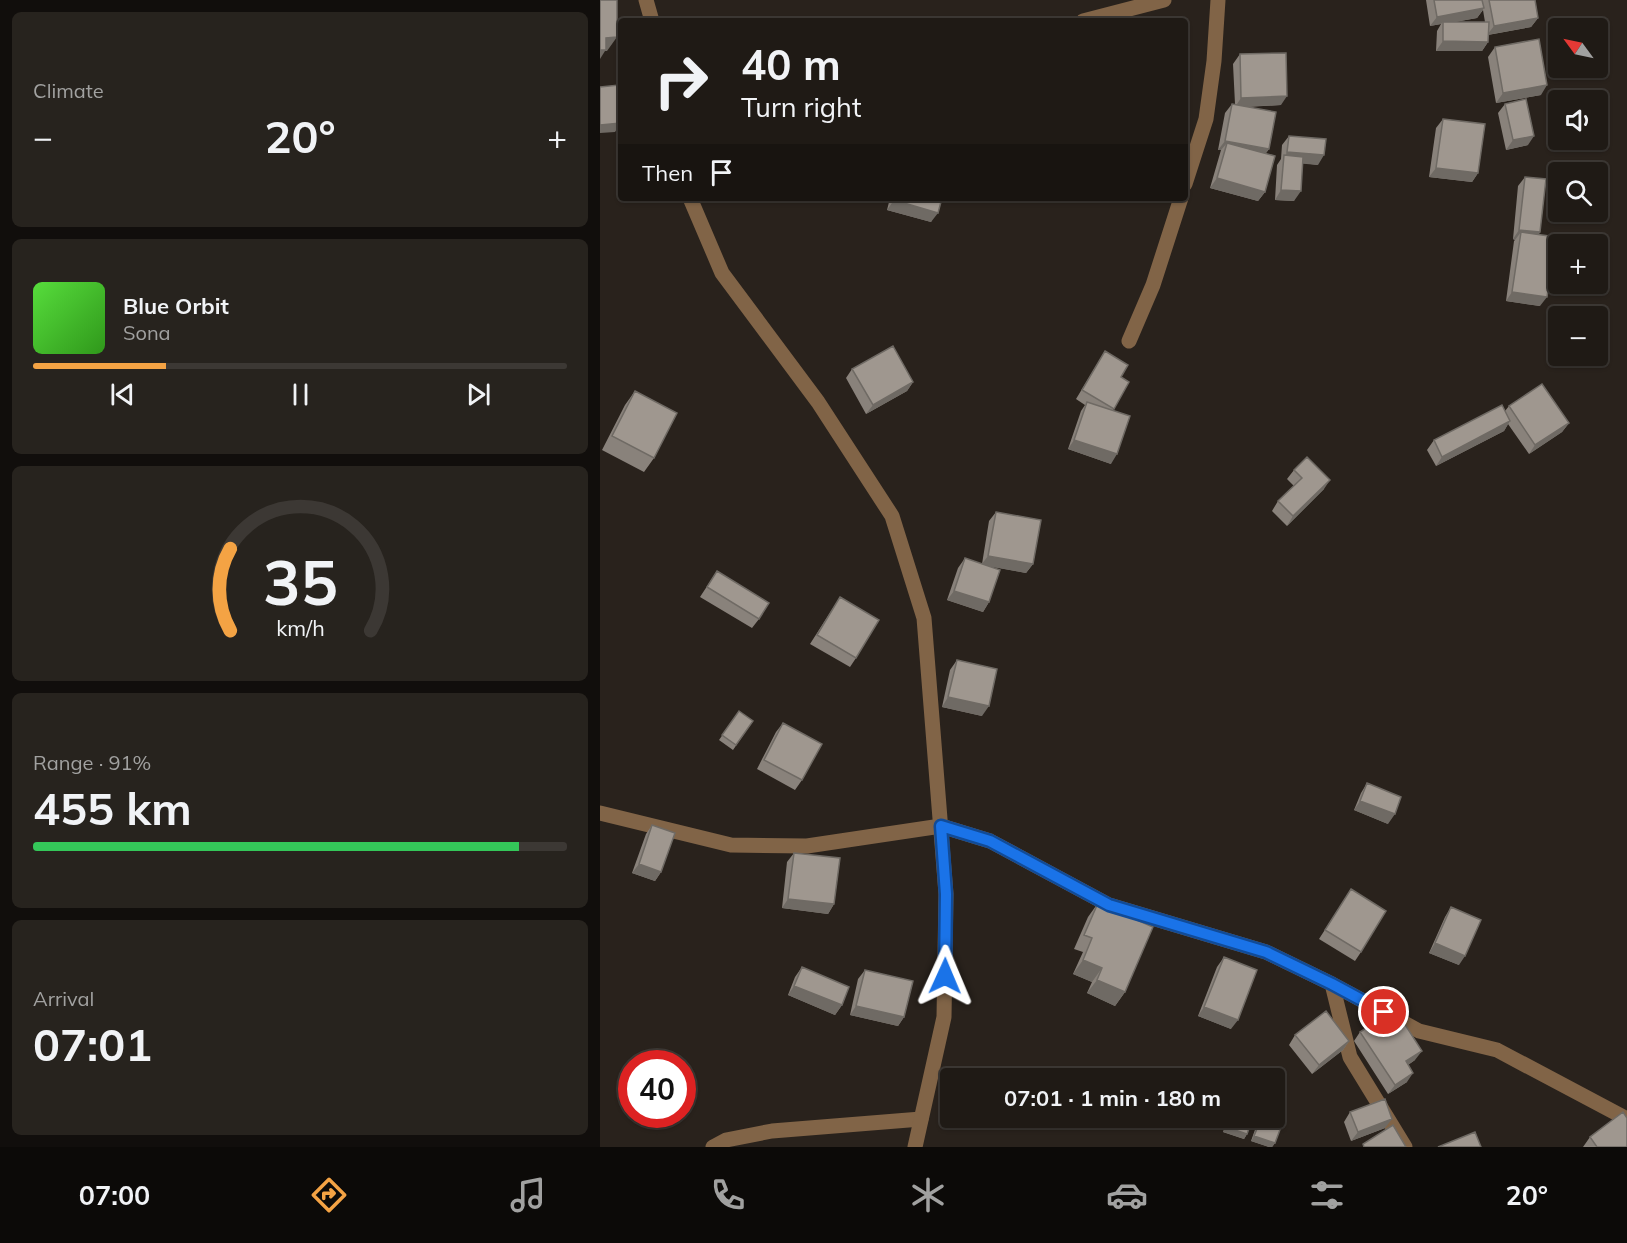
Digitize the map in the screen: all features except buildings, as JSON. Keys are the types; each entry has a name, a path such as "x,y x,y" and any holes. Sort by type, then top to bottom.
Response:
{"street":[{"path":"646,0 651,18"},
{"path":"1095,18 1164,0"},
{"path":"1188,175 1206,119 1214,62 1218,0"},
{"path":"691,201 722,273 819,402 892,516 924,618 946,894 944,1017 915,1147"},
{"path":"1129,341 1153,285 1180,201"},
{"path":"600,813 730,845 807,846 941,826 990,841 1109,905 1266,952 1332,984 1419,1031 1497,1050 1627,1119"},
{"path":"1332,984 1350,1058 1405,1147"},
{"path":"712,1147 726,1140 772,1131 921,1119"}],"route":[{"path":"945,976 946,894 941,826 990,841 1109,905 1266,952 1384,1012"}]}
